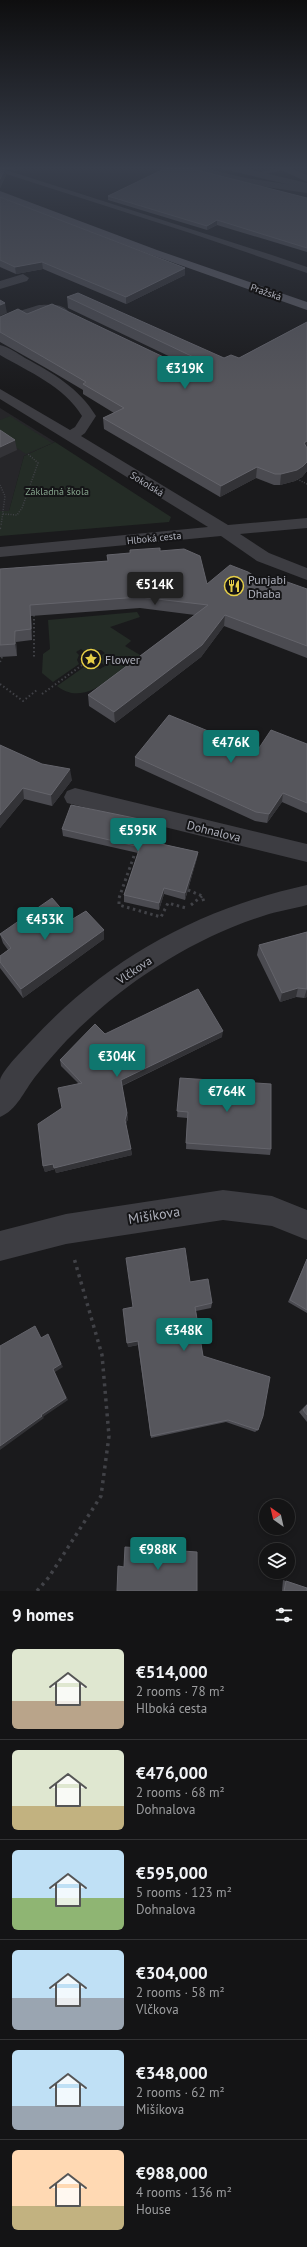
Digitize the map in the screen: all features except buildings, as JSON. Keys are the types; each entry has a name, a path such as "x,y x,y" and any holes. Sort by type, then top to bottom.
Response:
{"main road":[{"name":"Pražská","path":"125,241 307,306"},
{"name":"Pražská","path":"153,241 255,276"}],"street":[{"path":"0,285 23,278"},
{"path":"7,306 21,313"},
{"path":"0,322 21,313 55,308 76,318"},
{"path":"0,349 57,384 84,406 89,416 80,430 70,436"},
{"name":"Sokolská","path":"0,393 224,530 244,548 275,563 307,574"},
{"name":"Hlboká cesta","path":"0,552 163,538 224,530 307,523"},
{"name":"Dohnalova","path":"75,797 307,853"},
{"name":"Vlčkova","path":"0,1103 35,1056 75,1013 117,980 160,952 199,931 286,898 307,895"},
{"name":"Mišíkova","path":"0,1246 66,1229 223,1204 272,1211 307,1225"}],"lane":[{"path":"225,241 307,270"}],"path":[{"path":"3,514 17,515 22,508 38,463 28,454"},
{"path":"290,475 307,484"},
{"path":"0,484 5,496 0,529"},
{"path":"34,615 34,659"},
{"path":"0,662 2,657"},
{"path":"42,694 85,663"},
{"path":"0,684 23,701 37,690"},
{"path":"134,856 118,898 119,905 161,917 168,903 188,908 202,896"},
{"path":"188,890 202,896"},
{"path":"202,896 204,904"},
{"path":"37,1591 49,1577 101,1496 109,1436 102,1355 66,1229"}],"shaded area":[{"path":"0,408 55,442 24,456 9,511 0,511"}],"green space":[{"path":"10,416 52,443 26,454 0,437 0,420"},
{"name":"Základná škola","path":"55,442 171,517 169,522 0,536 0,511 9,511 24,456"},
{"path":"137,612 140,617 110,627 130,640 131,641 125,646 140,655 101,686 90,691 79,693 68,692 57,686 84,667 97,667 100,669 105,666 102,663 102,655 105,653 101,650 84,651 81,649 76,652 79,655 77,660 79,664 53,682 42,673 43,654 50,649 48,620"}],"place":[{"name":"Punjabi Dhaba","path":"234,586"},
{"name":"Flower","path":"91,659"}]}
